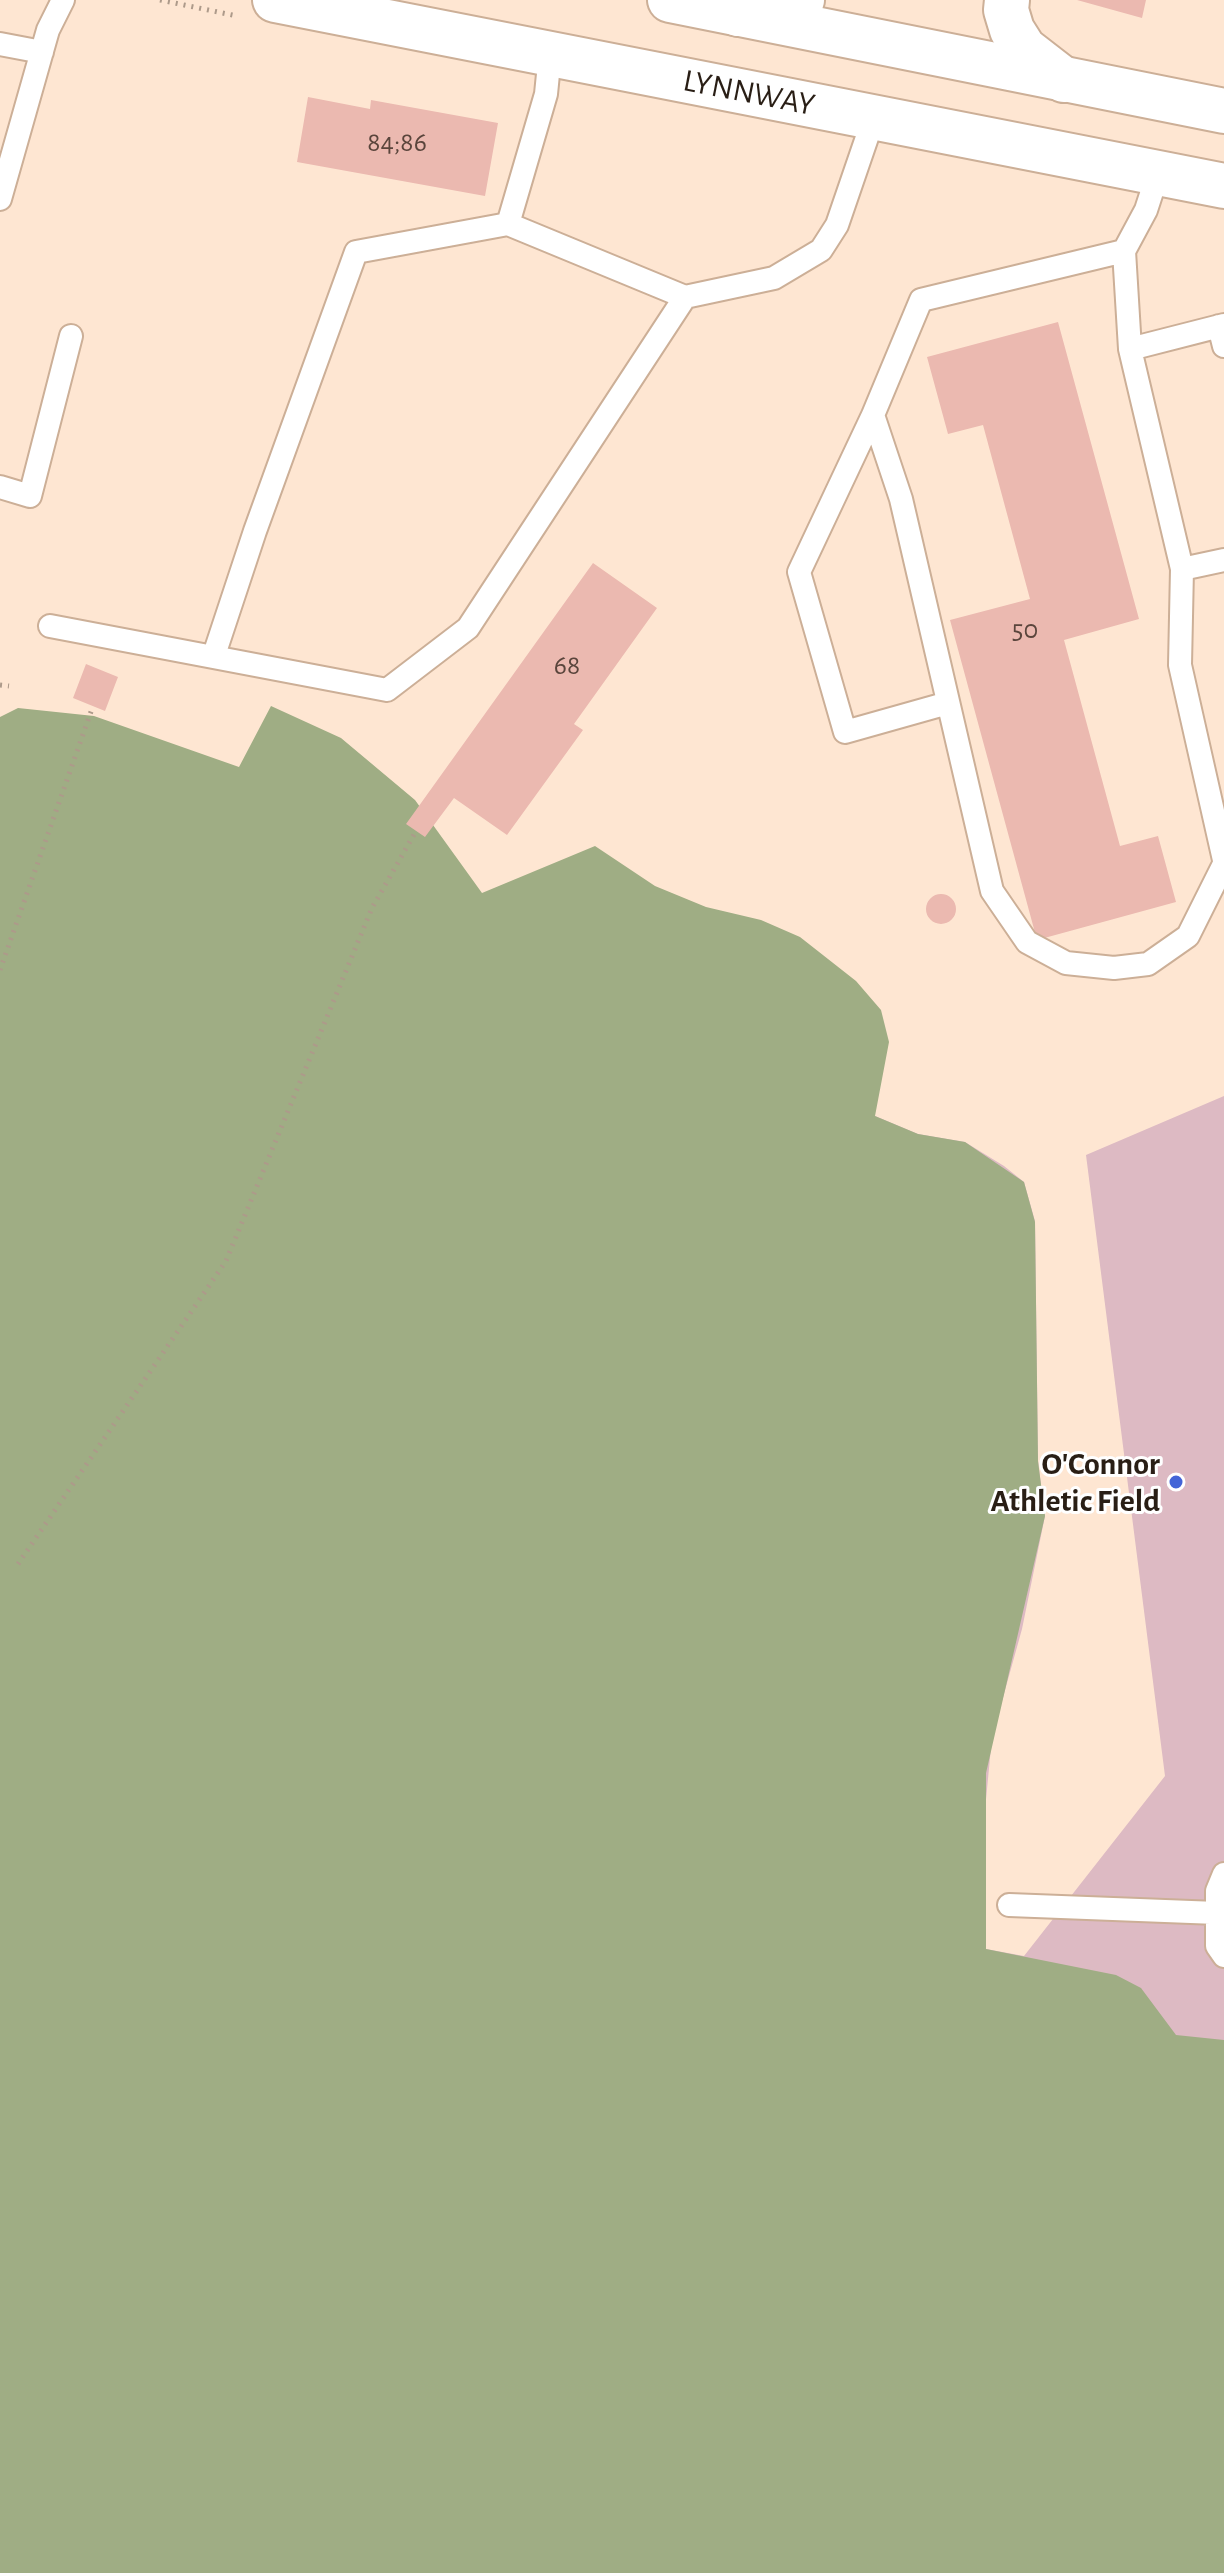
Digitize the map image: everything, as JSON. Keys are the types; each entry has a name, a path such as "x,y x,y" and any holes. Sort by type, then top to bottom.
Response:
{"main road":[{"name":"LYNNWAY","path":"275,0 1224,186"},
{"path":"670,0 1224,111"},
{"path":"738,14 802,0"},
{"path":"1007,0 1006,10 1012,30 1024,49 1064,80"}],"lane":[{"path":"0,199 42,52 63,0"},
{"path":"0,44 42,52"},
{"path":"508,224 546,94 550,54"},
{"path":"214,655 255,531 356,252 508,224 685,297 774,278 821,250 837,225 874,117"},
{"path":"873,415 901,499 992,891 1027,942 1066,963 1114,968 1148,964 1188,936 1224,862 1180,665 1182,569 1130,349 1124,251 1146,210 1158,173"},
{"path":"948,703 845,732 799,572 873,415 921,300 1124,251"},
{"path":"50,626 387,690 468,628 685,297"},
{"path":"1130,349 1222,332"},
{"path":"0,487 30,496 71,336"},
{"path":"1182,569 1224,560"},
{"path":"1224,1874 1217,1891 1217,1946 1224,1956"},
{"path":"1009,1905 1217,1913"}],"path":[{"path":"0,685 9,686"},
{"path":"0,970 93,706"},
{"path":"18,1564 226,1261 372,908 416,831"}],"shaded area":[{"path":"271,706 341,738 415,800 482,893 595,846 655,886 706,907 761,920 800,937 856,981 881,1010 889,1042 875,1116 918,1134 965,1142 1024,1182 1035,1222 1038,1461 1045,1516 986,1773 986,1949 1116,1975 1141,1988 1176,2035 1224,2040 1224,2573 0,2573 0,717 18,708 94,716 239,767"},
{"path":"1224,1096 1224,2570 821,1806 875,1116 918,1134 965,1142 1004,1166 1024,1182 1035,1221 1038,1461 1045,1516 1022,1629 992,1737 985,1810 986,1949 1024,1956 1165,1776 1086,1155"}],"building":[{"path":"1077,0 1146,0 1142,18"},
{"path":"308,97 370,109 371,100 498,123 485,196 297,162"},
{"path":"1058,322 1139,619 1064,640 1120,846 1158,836 1176,902 1037,940 950,620 1030,599 983,425 948,434 927,357"},
{"path":"593,563 657,608 574,724 583,730 507,835 454,798 425,837 406,824"},
{"path":"86,664 118,677 105,711 73,698"},
{"path":"941,894 952,898 956,909 952,920 941,924 930,920 926,909 930,898"}],"place":[{"name":"O'Connor Athletic Field","path":"1176,1482"}]}
